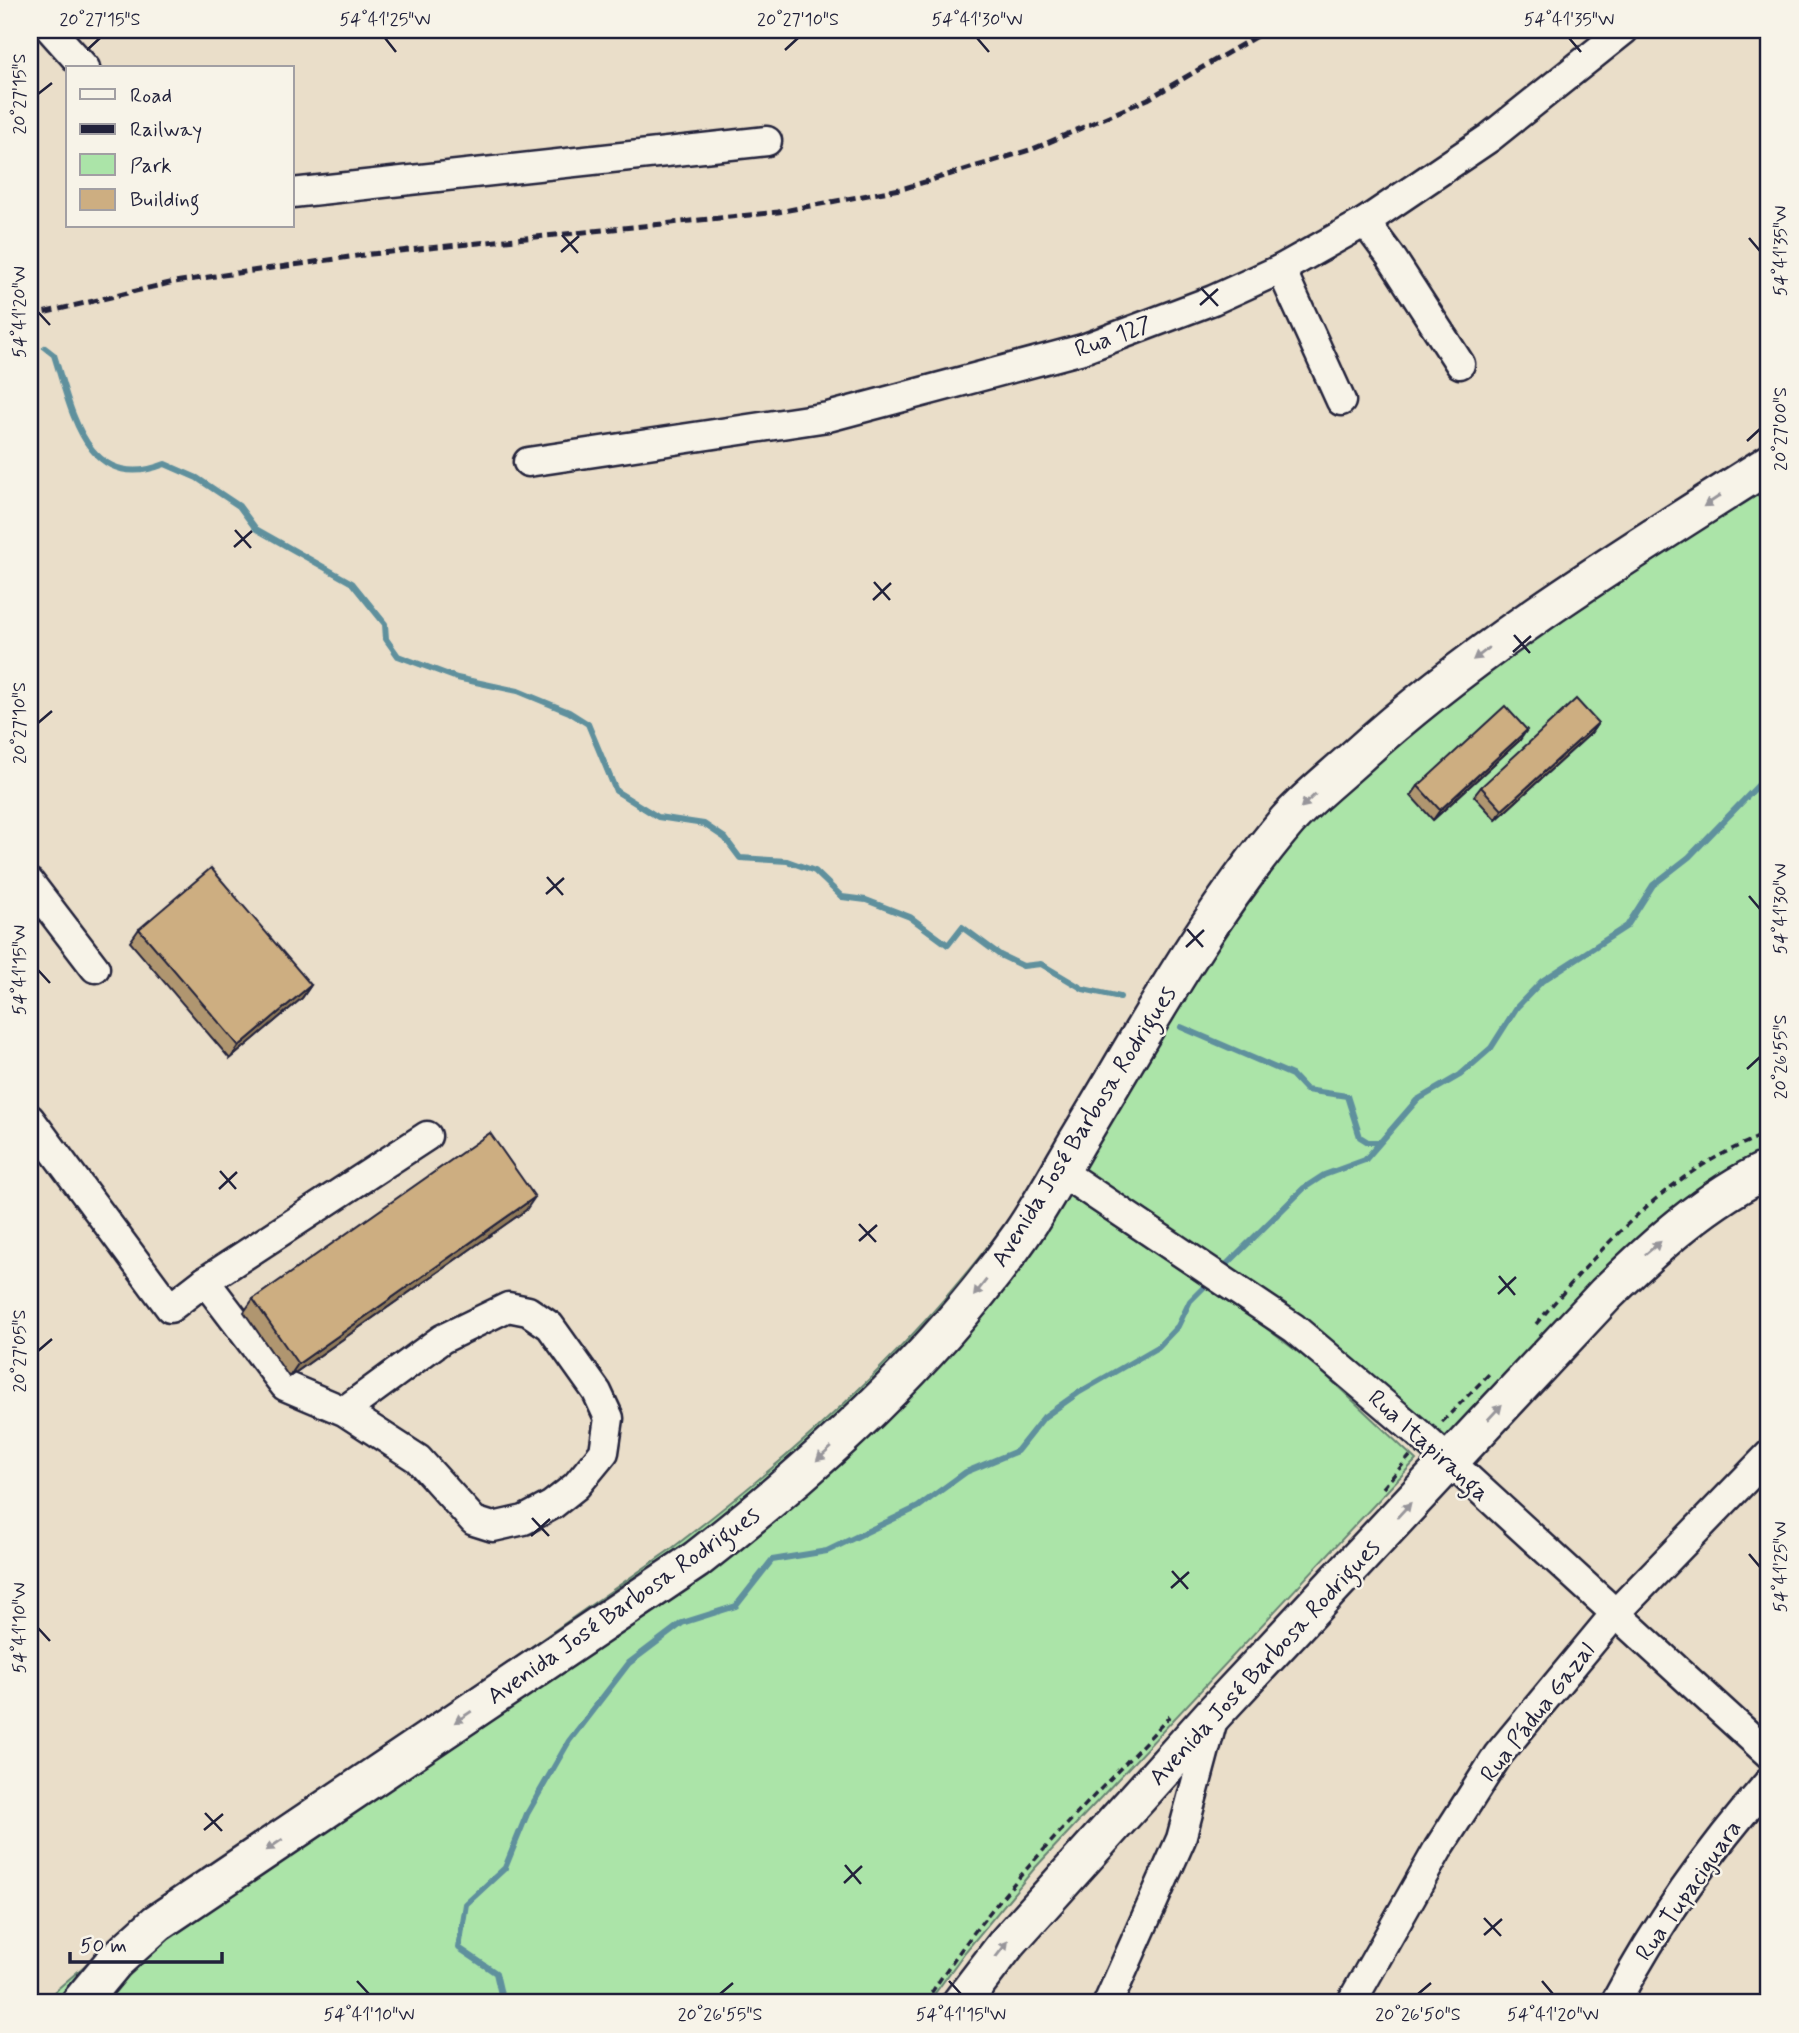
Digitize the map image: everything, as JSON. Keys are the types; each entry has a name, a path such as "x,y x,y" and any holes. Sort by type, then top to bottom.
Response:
{"main road":[{"name":"Avenida José Barbosa Rodrigues","path":"80,2003 114,1962 157,1923 696,1560 777,1497 850,1431 975,1295 1021,1234 1187,958 1231,893 1289,819 1408,709 1492,645 1573,589 1769,464"},
{"name":"Avenida José Barbosa Rodrigues","path":"961,2003 1007,1943 1216,1712 1649,1251 1742,1182 1769,1169"}],"street":[{"path":"51,30 83,66"},
{"name":"Rua 127","path":"528,461 828,417 1083,349 1213,300 1281,269 1365,222 1489,138 1624,30"},
{"path":"294,193 767,141"},
{"path":"1365,222 1460,364"},
{"path":"1281,269 1341,401"},
{"path":"30,883 95,968"},
{"path":"30,1119 170,1308 205,1280 427,1136"},
{"name":"Rua Itapiranga","path":"1060,1171 1294,1328 1449,1462 1769,1754"},
{"path":"205,1280 285,1386 344,1411 402,1447 418,1459 474,1521 493,1527 524,1520 552,1505 576,1486 604,1452 609,1418 597,1392 550,1326 528,1311 508,1307 442,1339 344,1411"},
{"name":"Rua Pádua Gazal","path":"1351,2003 1438,1849 1498,1755 1615,1614 1769,1455"},
{"path":"1108,2003 1181,1839 1216,1712"},
{"name":"Rua Tupaciguara","path":"1615,2003 1636,1963 1727,1830 1769,1782"}],"green space":[{"path":"1769,478 1769,1170 1748,1180 1436,1471 1335,1377 1286,1339 1061,1188 1192,973 1297,837 1355,777 1493,661"},
{"path":"1040,1176 1266,1328 1315,1365 1416,1460 1034,1869 965,1952 928,2003 41,2003 124,1932 671,1549 775,1465 871,1378 916,1331 1000,1231"}],"building":[{"path":"1576,699 1598,723 1502,810 1481,787"},
{"path":"1505,706 1527,730 1440,810 1418,786"},
{"path":"211,868 311,985 239,1046 139,929"},
{"path":"490,1133 535,1197 298,1364 253,1299"}],"waterway":[{"path":"45,348 54,355 76,422 100,458 117,468 138,471 165,464 197,478 239,506 256,529 352,583 385,624 386,639 398,656 457,678 518,691 569,712 588,724 616,791 658,817 704,824 725,838 740,858 787,861 815,871 842,897 866,900 910,917 948,945 962,927 1000,955 1023,966 1041,964 1083,989 1120,997"},
{"path":"1222,1269 1304,1188 1324,1175 1365,1160 1417,1100 1460,1075 1491,1048 1517,1007 1542,981 1627,926 1653,885 1689,857 1769,774"},
{"path":"1181,1027 1292,1075 1306,1090 1347,1096 1360,1137 1368,1142 1379,1142"},
{"path":"503,2003 496,1973 459,1948 466,1904 505,1868 527,1814 569,1741 629,1663 682,1623 736,1606 772,1560 827,1551 918,1507 966,1472 1017,1451 1044,1417 1078,1393 1158,1347 1178,1326 1190,1301 1209,1282"}],"railway":[{"path":"30,316 174,282 371,254 778,212 905,188 1033,149 1148,99 1267,30"}]}
